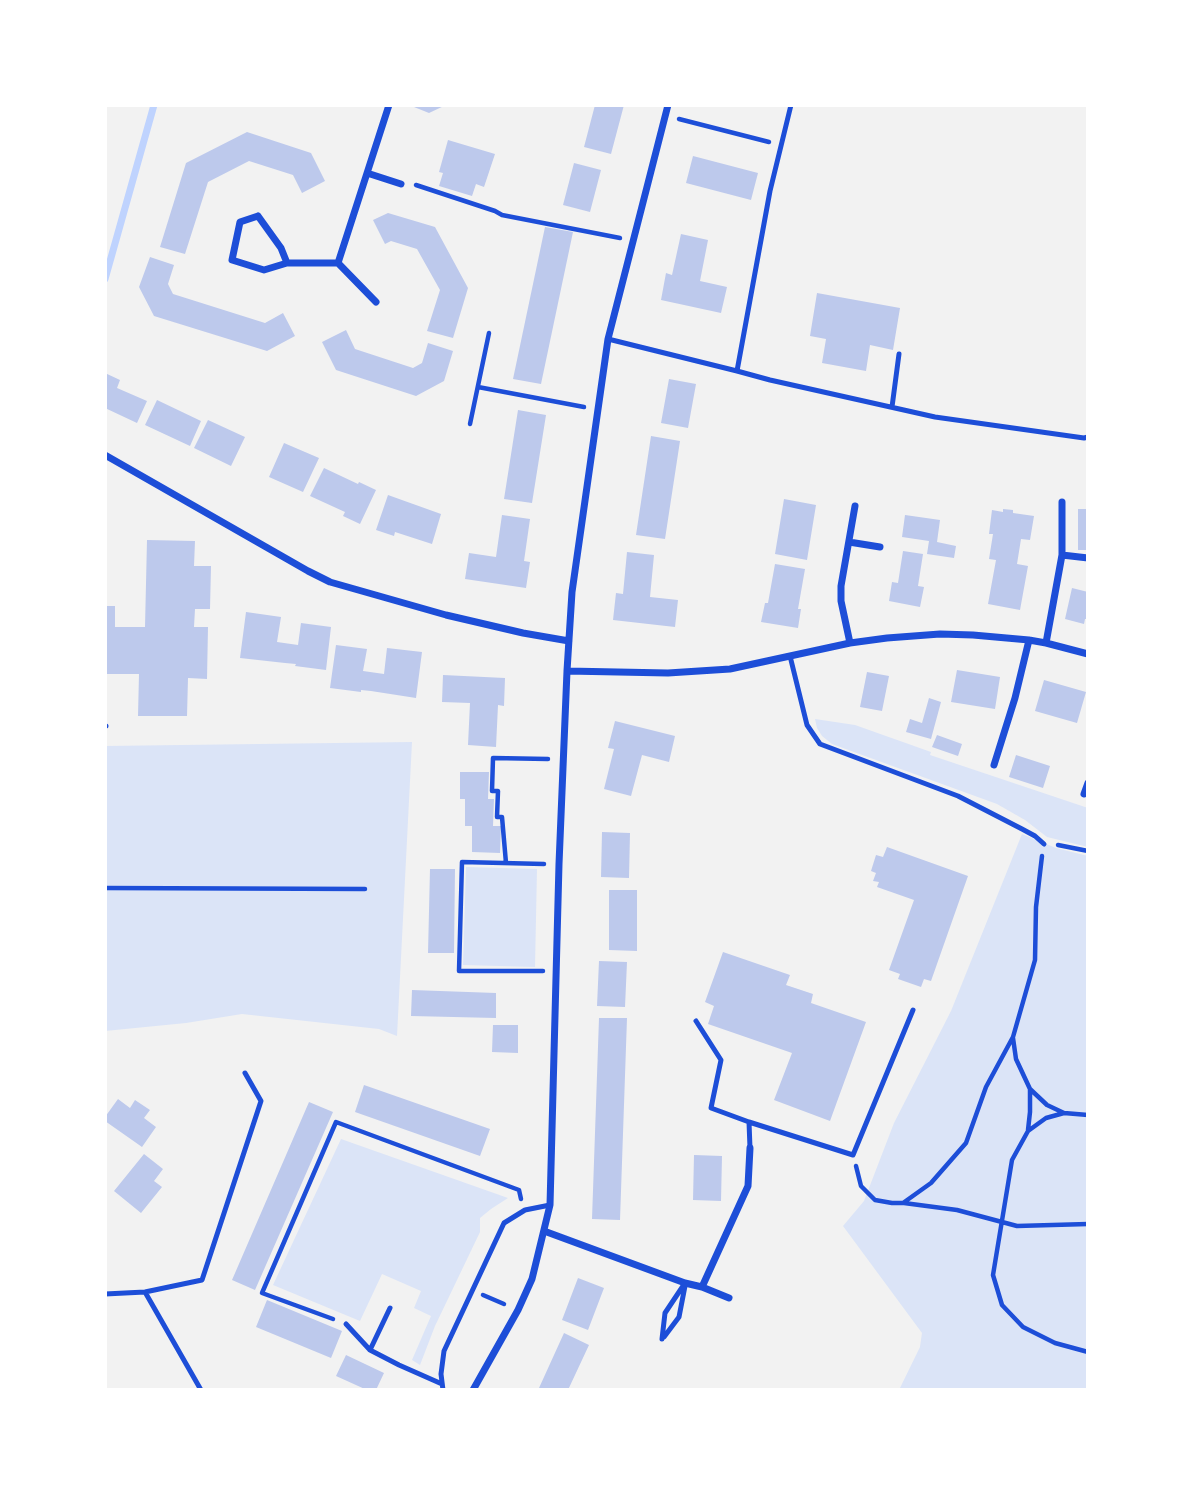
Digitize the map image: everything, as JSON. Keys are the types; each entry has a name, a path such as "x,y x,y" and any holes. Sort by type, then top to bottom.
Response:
{"street":[{"path":"338,263 389,105"},
{"path":"473,1390 532,1279 550,1205 559,864 566,671 572,592 608,339 668,105"},
{"path":"367,173 401,184"},
{"path":"286,263 281,248 258,216 240,222 232,260 264,270 286,263 338,263 376,302"},
{"path":"105,455 330,582 446,615 569,641"},
{"path":"1046,643 1062,555 1062,502"},
{"path":"850,643 841,601 841,586 855,506"},
{"path":"849,542 880,547"},
{"path":"1062,555 1088,558"},
{"path":"566,671 668,673 730,669 850,643 940,634 1029,640 1088,654"},
{"path":"994,765 1015,698 1029,640"},
{"path":"1084,794 1088,783"},
{"path":"702,1287 748,1186 750,1148"},
{"path":"544,1231 729,1298"}],"lane":[{"path":"737,371 770,191 791,105"},
{"path":"608,339 770,380 934,417 1088,437"},
{"path":"892,407 899,354"},
{"path":"790,656 807,725 820,744 958,796 1028,832 1044,844"},
{"path":"696,1021 721,1060 711,1108 853,1155 913,1010"},
{"path":"105,1294 145,1292 202,1280 261,1101 245,1073"},
{"path":"749,1122 750,1148"},
{"path":"443,1387 441,1374 444,1351 504,1223 525,1210 550,1205"},
{"path":"685,1283 679,1317 662,1339 664,1313 685,1283"},
{"path":"145,1292 201,1390"},
{"path":"370,1350 390,1308"},
{"path":"346,1324 370,1350 443,1387"}],"path":[{"path":"665,116 781,145"},
{"path":"401,184 411,183 502,215 634,240"},
{"path":"470,424 489,333"},
{"path":"478,387 598,410"},
{"path":"506,863 502,817 498,817 498,791 492,791 493,758 563,759"},
{"path":"903,1203 931,1183 966,1143 986,1087 1013,1037 1035,960 1037,896 1044,844 1086,851 1088,857"},
{"path":"556,971 459,971 462,862 559,864"},
{"path":"105,888 365,889"},
{"path":"1013,1037 1016,1059 1030,1089 1047,1105 1064,1113"},
{"path":"1030,1089 1028,1131 1012,1160 993,1275 1002,1305 1023,1327 1055,1343 1088,1352"},
{"path":"1028,1131 1046,1118 1064,1113 1088,1115"},
{"path":"346,1324 262,1293 335,1122 519,1190 525,1210"},
{"path":"853,1155 861,1185 875,1200 957,1210 1017,1226 1088,1224"},
{"path":"472,1290 517,1310"}],"shaded area":[{"path":"815,719 855,725 931,752 930,755 1088,808 1088,847 1047,837 997,804 832,744 822,736"},
{"path":"412,742 397,1036 379,1029 242,1014 105,1031 105,746"},
{"path":"1022,834 1056,848 1088,856 1088,1390 899,1390 920,1347 922,1333 843,1226 864,1201 894,1123 951,1011"},
{"path":"466,867 537,869 535,967 463,965"},
{"path":"341,1139 508,1198 480,1218 480,1232 435,1326 420,1365 412,1360 431,1316 414,1308 421,1291 382,1274 360,1321 273,1285"}],"building":[{"path":"409,105 446,105 429,113"},
{"path":"595,105 624,105 611,154 584,147"},
{"path":"247,132 311,153 325,181 302,193 293,175 249,161 208,182 185,254 160,247 186,163"},
{"path":"448,140 495,154 484,187 476,184 472,196 439,186 443,173 439,172"},
{"path":"693,156 758,173 751,200 686,183"},
{"path":"574,163 601,170 590,212 563,205"},
{"path":"388,213 435,227 468,288 453,338 427,331 440,290 417,249 391,241 385,244 373,220"},
{"path":"545,227 573,232 541,384 513,379"},
{"path":"681,234 708,240 700,281 727,287 721,313 661,300 666,273 672,275"},
{"path":"150,257 174,265 168,284 173,294 265,323 283,313 295,336 267,351 154,316 139,287"},
{"path":"817,293 900,308 893,350 870,345 866,371 822,363 826,339 810,336"},
{"path":"346,330 355,349 413,368 422,363 428,343 453,351 444,381 416,396 336,370 322,342"},
{"path":"105,373 120,380 117,388 147,401 137,423 105,408"},
{"path":"669,379 696,384 688,428 661,423"},
{"path":"157,400 201,421 190,446 145,425"},
{"path":"518,410 546,415 532,503 504,499"},
{"path":"208,420 245,437 231,466 194,448"},
{"path":"651,436 680,441 665,539 636,535"},
{"path":"284,443 319,458 303,492 269,477"},
{"path":"324,468 376,490 360,524 343,516 345,512 310,496"},
{"path":"388,495 441,514 432,544 395,532 394,536 376,530"},
{"path":"784,499 816,505 807,560 775,554"},
{"path":"1003,509 1034,516 1030,540 1021,539 1017,564 1028,566 1020,610 988,604 996,560 989,559 993,534 989,534 992,510 1003,512"},
{"path":"1078,509 1088,509 1088,550 1078,550"},
{"path":"502,515 530,519 524,561 530,562 526,588 465,579 469,553 496,557"},
{"path":"905,515 940,520 937,542 956,546 954,558 927,554 929,541 902,537"},
{"path":"147,540 195,541 194,566 211,566 210,609 195,609 194,627 208,627 207,679 188,678 187,716 138,716 139,674 105,674 105,606 115,606 115,627 145,627"},
{"path":"903,551 923,554 918,586 924,587 920,607 889,601 892,582 898,583"},
{"path":"627,552 654,555 650,597 678,600 675,627 613,620 616,593 623,594"},
{"path":"775,564 805,569 798,609 801,609 798,628 761,622 765,603 768,603"},
{"path":"1072,588 1088,592 1088,619 1085,619 1084,624 1065,619"},
{"path":"246,612 281,617 277,642 298,645 301,623 331,627 326,670 240,658"},
{"path":"336,645 367,649 363,671 384,674 387,648 422,652 416,698 330,688"},
{"path":"957,670 1000,677 995,709 951,702"},
{"path":"867,672 889,676 882,711 860,707"},
{"path":"443,675 505,678 504,706 498,705 496,747 468,745 470,703 442,702"},
{"path":"1044,680 1086,692 1077,723 1035,711"},
{"path":"929,698 941,702 931,739 906,732 910,719 922,723"},
{"path":"615,721 675,736 669,762 642,755 631,796 604,789 614,749 608,748"},
{"path":"937,735 962,744 958,756 932,747"},
{"path":"1016,755 1050,766 1043,788 1009,777"},
{"path":"460,772 489,772 488,799 494,799 493,826 501,826 500,853 472,852 472,826 465,826 465,799 460,799"},
{"path":"602,832 630,833 629,878 601,877"},
{"path":"887,847 968,876 931,981 924,979 921,987 898,979 900,974 889,970 914,900 877,887 879,882 873,881 876,873 871,871 876,855 883,857"},
{"path":"430,869 455,869 454,953 428,953"},
{"path":"609,890 637,890 637,951 609,950"},
{"path":"723,952 790,975 786,985 813,994 811,1003 866,1022 830,1121 774,1100 792,1053 708,1024 714,1006 705,1002"},
{"path":"599,961 627,962 625,1007 597,1006"},
{"path":"412,990 496,993 496,1018 411,1016"},
{"path":"599,1018 627,1018 620,1220 592,1219"},
{"path":"493,1025 518,1025 518,1053 492,1052"},
{"path":"364,1085 490,1129 480,1156 355,1112"},
{"path":"118,1099 130,1108 135,1100 150,1110 144,1118 156,1127 142,1147 105,1121"},
{"path":"309,1102 333,1112 255,1290 232,1280"},
{"path":"144,1154 163,1169 154,1181 162,1187 141,1213 114,1191"},
{"path":"694,1155 722,1156 721,1201 693,1200"},
{"path":"578,1278 604,1288 588,1330 562,1320"},
{"path":"267,1300 342,1331 331,1358 256,1327"},
{"path":"564,1333 589,1345 568,1390 539,1388"},
{"path":"346,1355 384,1373 376,1390 367,1390 336,1376"}],"waterway":[{"path":"105,279 154,105"}]}
